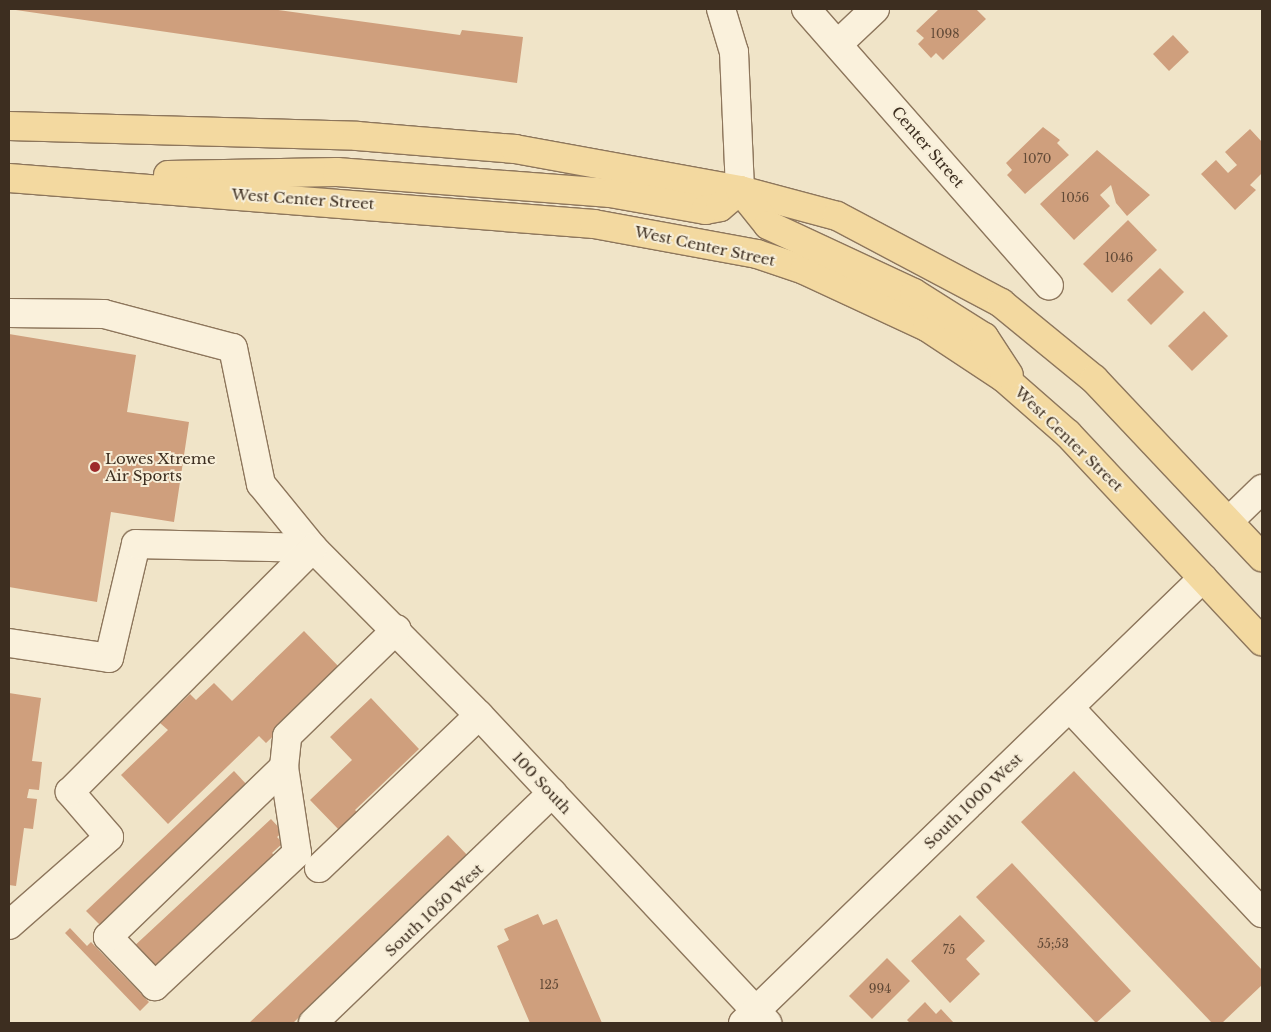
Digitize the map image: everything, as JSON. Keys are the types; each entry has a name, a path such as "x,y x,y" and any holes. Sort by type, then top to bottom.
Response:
{"main road":[{"path":"9,126 357,136 515,149 740,190 837,216 1001,303 1094,379 1262,557"},
{"path":"53,181 251,171 337,172 610,193 705,210 720,207 740,190"},
{"name":"West Center Street","path":"9,178 594,224 757,254 804,270 927,327 1020,390 1068,434 1262,642"},
{"path":"740,190 768,225 914,293 984,337 1020,390"}],"street":[{"path":"721,9 734,52 740,190"},
{"name":"Center Street","path":"806,9 1049,286"},
{"path":"838,44 875,9"},
{"name":"100 South","path":"9,313 104,314 233,348 261,484 313,548 396,629 479,715 552,793 755,1019"},
{"path":"1229,521 1262,490"},
{"path":"9,643 109,658 136,544 313,548"},
{"path":"9,925 109,837 70,792 313,548"},
{"name":"South 1000 West","path":"755,1019 1203,578"},
{"path":"284,767 108,937 155,986 298,853 284,767 287,736 396,629"},
{"path":"1070,708 1262,913"},
{"path":"319,868 479,715"},
{"name":"South 1050 West","path":"313,1023 552,793"}],"building":[{"path":"9,9 271,9 460,35 462,30 523,37 517,83"},
{"path":"939,9 976,9 986,19 943,60 936,53 931,58 918,44 924,38 916,31"},
{"path":"1173,35 1189,52 1169,71 1153,54"},
{"path":"1043,127 1060,140 1057,143 1069,155 1025,194 1007,175 1012,170 1006,163"},
{"path":"1250,129 1262,142 1262,173 1250,185 1256,190 1235,210 1201,174 1216,160 1228,173 1237,165 1225,152"},
{"path":"1097,150 1150,195 1127,216 1116,203 1111,185 1100,195 1110,206 1074,240 1040,204"},
{"path":"1128,220 1157,250 1112,293 1083,264"},
{"path":"1160,268 1184,292 1151,325 1127,300"},
{"path":"1204,311 1228,336 1192,371 1168,346"},
{"name":"Lowes Xtreme Air Sports","path":"9,334 136,355 127,412 189,422 174,522 111,512 97,602 9,587"},
{"path":"304,631 342,670 266,743 259,736 168,824 121,775 168,730 160,723 190,694 196,700 214,683 232,701"},
{"path":"9,693 41,698 32,761 42,762 39,790 29,789 27,798 37,799 33,829 24,828 16,886 9,885"},
{"path":"371,698 419,749 355,810 358,813 340,831 310,800 352,760 330,737"},
{"path":"234,771 248,786 101,926 86,911"},
{"path":"1074,771 1262,970 1262,985 1222,1023 1212,1023 1021,822"},
{"path":"271,819 283,832 277,837 283,843 272,853 276,857 153,972 131,949"},
{"path":"448,835 469,857 293,1023 249,1023"},
{"path":"1012,863 1131,991 1096,1023 976,897"},
{"path":"538,914 543,925 557,919 602,1023 530,1023 497,946 509,940 504,929"},
{"path":"960,915 985,941 966,959 980,974 950,1003 911,961"},
{"path":"70,928 87,946 91,942 149,1002 140,1011 65,933"},
{"path":"887,958 910,981 872,1019 849,996"},
{"path":"925,1002 936,1014 941,1009 954,1023 910,1023 907,1020"}],"place":[{"name":"Lowes Xtreme Air Sports","path":"95,467"}]}
